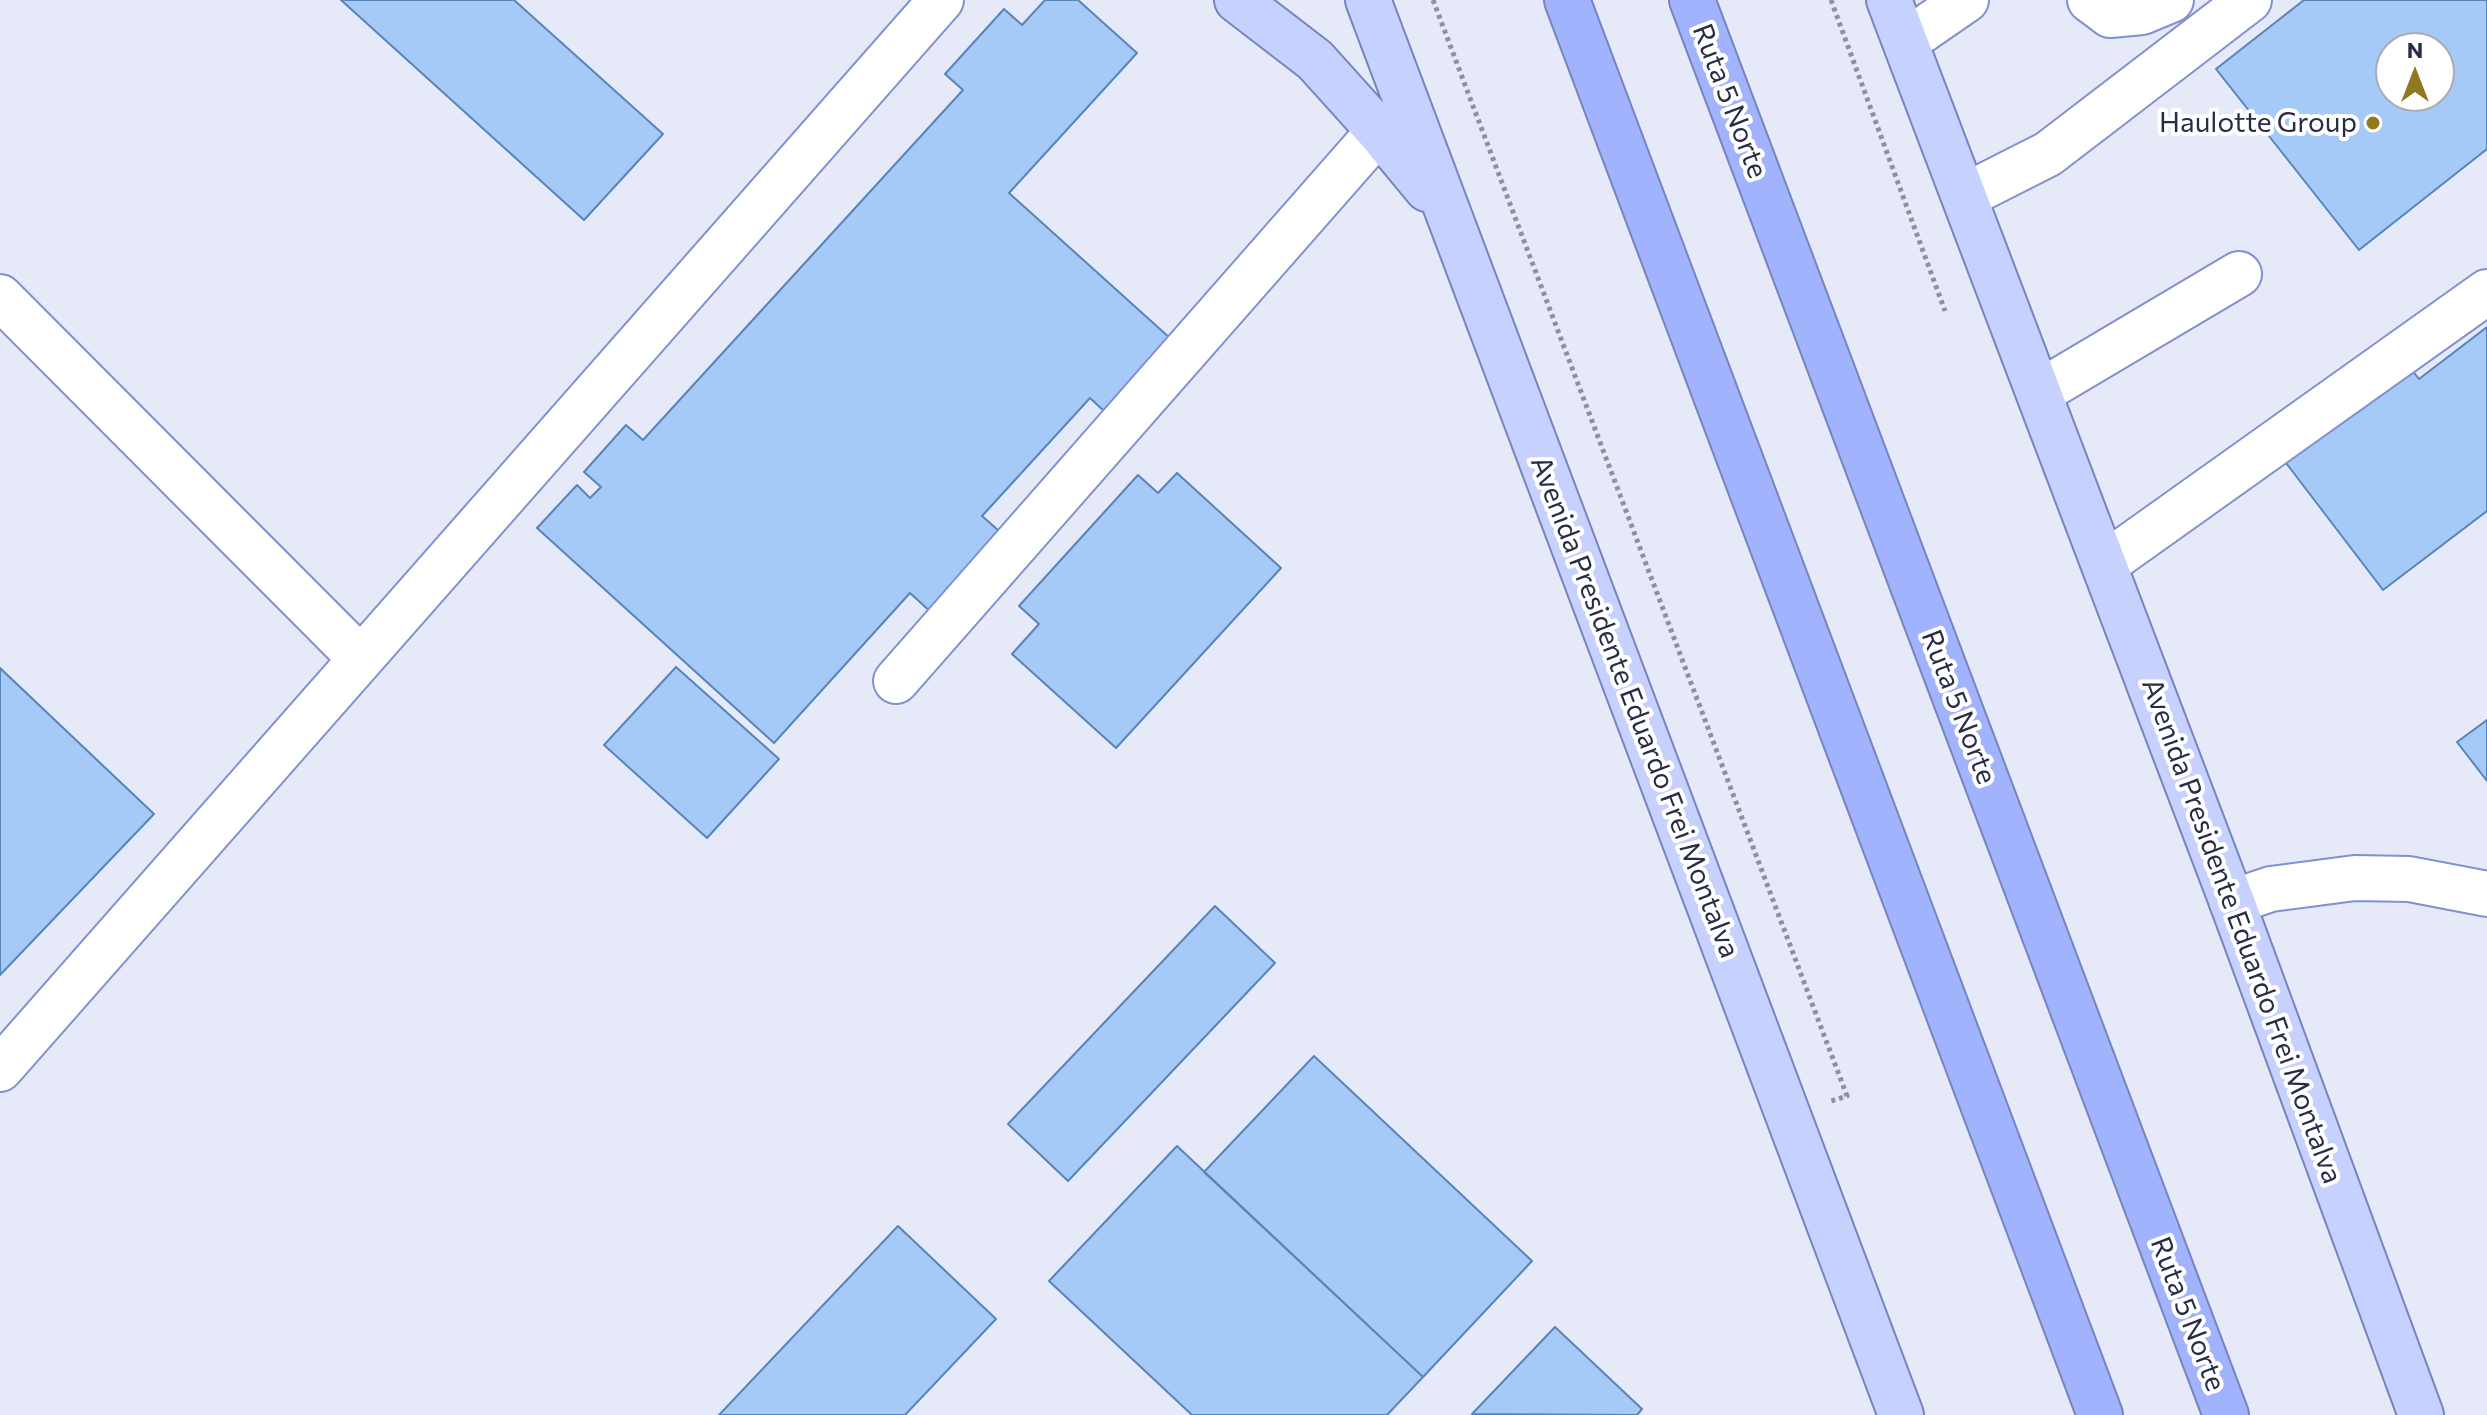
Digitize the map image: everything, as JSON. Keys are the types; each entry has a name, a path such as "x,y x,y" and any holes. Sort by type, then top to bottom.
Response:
{"highway":[{"path":"1567,0 2100,1415"},
{"name":"Ruta 5 Norte","path":"1692,0 2226,1415"}],"main road":[{"path":"1237,0 1315,60 1379,131 1450,218"},
{"name":"Avenida Presidente Eduardo Frei Montalva","path":"1368,0 1901,1415"},
{"name":"Avenida Presidente Eduardo Frei Montalva","path":"1889,0 2105,564 2421,1415"},
{"path":"1920,16 1928,101"}],"lane":[{"path":"0,1069 941,0"},
{"path":"1920,16 1966,0"},
{"path":"2090,0 2110,15 2142,12 2171,0"},
{"path":"1965,196 2048,154 2249,0"},
{"path":"896,681 1379,131"},
{"path":"2040,392 2239,274"},
{"path":"2105,564 2487,292"},
{"path":"0,297 360,658"},
{"path":"2232,902 2271,889 2355,878 2409,879 2487,894"}],"path":[{"path":"1433,0 1847,1096"},
{"path":"1831,0 1945,311"}],"building":[{"path":"341,0 514,0 663,134 584,220"},
{"path":"1045,0 1078,0 1137,53 1009,193 1171,339 1105,412 1090,398 982,516 1006,537 934,615 910,593 774,743 537,528 577,485 590,498 601,487 584,472 626,425 643,440 963,90 945,74 1004,9 1022,25"},
{"name":"Haulotte Group","path":"2304,0 2487,0 2487,149 2359,250 2216,69"},
{"path":"2487,327 2487,511 2383,590 2283,459 2408,365 2419,379"},
{"path":"1177,473 1281,568 1116,748 1012,654 1039,624 1019,606 1138,475 1158,493"},
{"path":"676,667 779,759 707,838 604,745"},
{"path":"0,668 154,814 0,975"},
{"path":"2487,720 2487,781 2457,742"},
{"path":"1215,906 1275,963 1068,1181 1008,1124"},
{"path":"1314,1056 1532,1261 1423,1377 1204,1172"},
{"path":"1177,1146 1423,1377 1387,1415 1192,1415 1049,1281"},
{"path":"898,1226 996,1319 905,1415 719,1415"},
{"path":"1555,1327 1642,1409 1637,1415 1472,1414"}],"place":[{"name":"Haulotte Group","path":"2373,123"}]}
